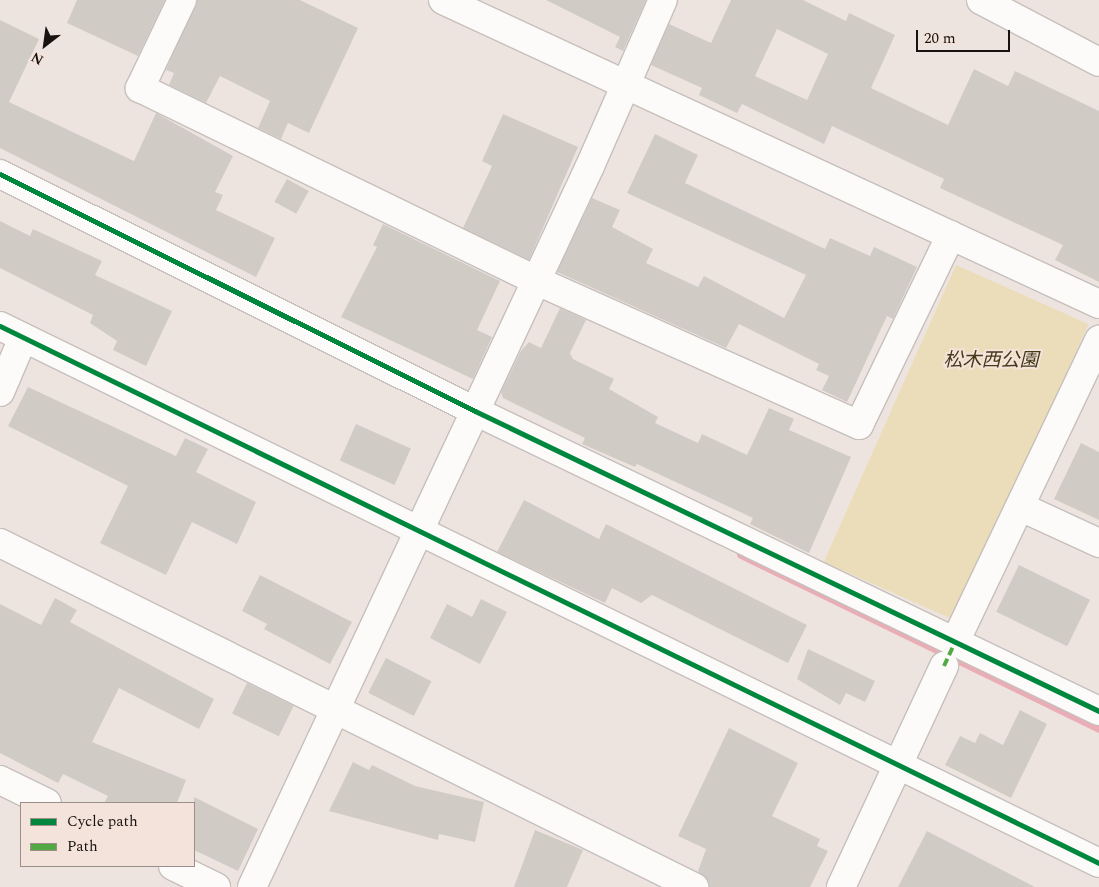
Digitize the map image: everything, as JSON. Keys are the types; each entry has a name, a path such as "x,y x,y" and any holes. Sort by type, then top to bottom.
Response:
{"street":[{"path":"182,0 140,88 535,280 859,425 951,235"},
{"path":"443,0 626,87 1099,304"},
{"path":"252,887 332,708 464,436 626,87 663,0"},
{"path":"981,0 1099,62"},
{"path":"0,174 475,411 950,654 1099,711"},
{"path":"0,392 12,332 1099,863"},
{"path":"841,887 900,765 950,654 1022,508 1099,340"},
{"path":"1022,508 1099,543"},
{"path":"0,543 694,887"},
{"path":"0,780 45,802"},
{"path":"175,867 216,887"}],"green space":[{"name":"松木西公園","path":"956,265 1088,324 956,621 824,562"}],"building":[{"path":"77,0 165,0 138,56 67,23"},
{"path":"197,0 300,0 358,28 309,133 288,123 281,139 258,128 270,101 220,76 206,103 169,85 174,73 166,70"},
{"path":"546,0 646,0 623,51 615,47 620,37"},
{"path":"731,0 803,0 846,21 849,13 895,35 871,88 948,125 974,69 1008,86 1015,71 1099,111 1099,282 1055,260 1063,245 940,188 944,179 832,126 824,144 742,104 737,113 699,95 702,88 651,65 669,24 711,43","holes":["777,29 828,54 807,100 755,76"]},
{"path":"0,20 39,39 9,102 134,161 156,113 233,156 215,192 223,195 216,210 275,238 256,277 0,148"},
{"path":"503,114 578,147 529,260 463,228 492,166 482,161"},
{"path":"655,134 698,155 685,183 825,249 830,238 870,256 874,247 917,267 893,319 887,316 847,402 822,390 829,376 816,370 819,364 739,324 726,348 557,272 592,198 620,210 612,227 653,249 646,263 698,287 704,276 784,318 806,275 627,193"},
{"path":"287,179 309,191 296,214 274,202"},
{"path":"0,221 30,236 33,229 102,261 95,275 172,311 146,366 113,350 117,341 90,323 93,315 0,268"},
{"path":"383,224 500,281 477,330 492,337 473,379 341,317 377,247 373,245"},
{"path":"560,308 586,320 570,353 573,359 614,379 609,389 658,417 655,423 698,443 702,434 747,455 769,408 794,419 789,430 851,457 809,553 750,524 753,518 637,464 635,467 582,444 585,438 503,398 501,392 521,351 529,342 541,348"},
{"path":"28,387 176,456 185,438 208,449 196,472 256,502 237,544 192,522 166,575 100,543 128,486 8,426"},
{"path":"356,424 411,448 395,485 340,461"},
{"path":"1081,443 1099,452 1099,520 1054,499"},
{"path":"524,500 599,539 606,524 807,625 788,663 652,595 641,603 612,588 605,603 497,552"},
{"path":"1019,565 1090,600 1067,646 996,612"},
{"path":"260,575 352,622 330,664 264,629 267,624 242,611"},
{"path":"55,598 77,610 70,622 214,699 199,729 119,688 92,742 186,780 177,802 105,802 108,796 63,774 58,783 0,753 0,604 41,625"},
{"path":"481,599 507,612 480,664 430,638 447,604 472,617"},
{"path":"808,649 875,681 865,702 846,693 840,705 797,679"},
{"path":"386,658 431,681 414,716 368,693"},
{"path":"247,683 294,706 279,736 232,714"},
{"path":"1020,710 1047,724 1011,798 945,765 960,736 975,743 980,733 1003,745"},
{"path":"729,728 798,763 772,816 820,839 817,846 828,851 810,887 709,887 698,871 706,849 678,836"},
{"path":"353,762 369,770 372,765 415,786 484,802 475,842 439,834 438,840 329,811"},
{"path":"194,797 258,829 238,871 195,850"},
{"path":"535,830 583,850 567,887 514,887"},
{"path":"927,831 1035,887 898,887"}],"waterway":[{"path":"741,554 1099,728"}],"marked path":[{"path":"944,666 955,642"}],"cycle path":[{"path":"0,174 475,411 1099,711"},
{"path":"0,326 1099,863"}]}
